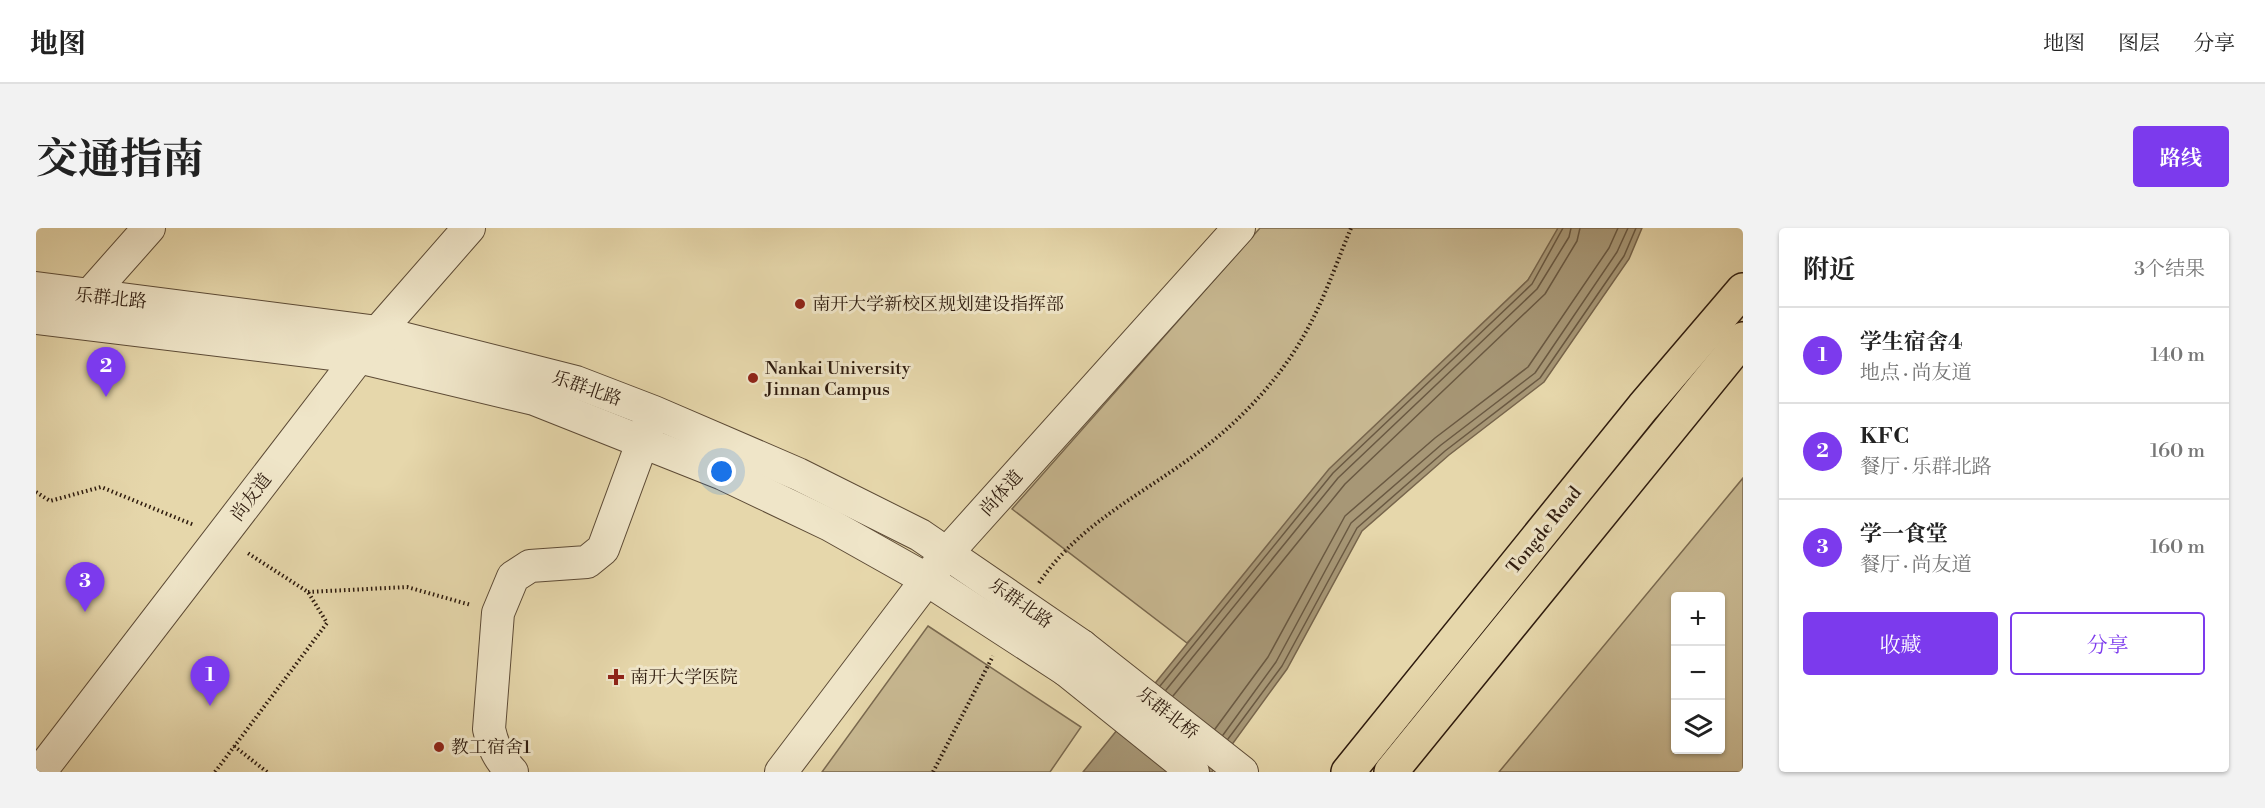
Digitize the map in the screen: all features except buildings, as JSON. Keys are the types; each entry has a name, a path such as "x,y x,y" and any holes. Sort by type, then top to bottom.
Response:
{"main road":[{"name":"Tongde Road","path":"1348,772 1643,407 1743,290"},
{"name":"Tongde Road","path":"1391,772 1743,339"}],"street":[{"path":"66,322 149,228"},
{"name":"尚友道","path":"40,772 358,357 470,228"},
{"name":"尚体道","path":"781,772 947,553 1239,228"},
{"name":"乐群北路","path":"36,288 378,332 576,382 654,412 798,474 920,535 1023,606 1074,658 1122,696"},
{"name":"乐群北路","path":"36,318 358,357 534,399 723,474 830,525 926,579 1006,631 1074,658"},
{"path":"512,772 492,745 489,729 498,613 513,577 530,566 587,562 603,549 654,412"},
{"name":"乐群北桥","path":"1122,696 1238,768"},
{"name":"乐群北桥","path":"1122,696 1193,772"}],"path":[{"path":"1023,606 1051,566 1076,540 1119,505 1186,462 1234,422 1271,383 1303,336 1351,228"},
{"path":"36,492 50,501 101,487 221,537 308,592 327,623 215,772"},
{"path":"308,592 408,587 498,613"},
{"path":"933,772 1006,631"},
{"path":"234,746 267,772"}],"shaded area":[{"path":"1260,228 1562,228 1528,280 1187,643 1012,509"},
{"path":"1743,478 1743,772 1499,772"},
{"path":"928,626 1081,727 1050,772 822,772"}],"water":[{"path":"1558,228 1642,228 1629,259 1544,382 1449,455 1362,531 1287,669 1212,772 1083,772 1329,469 1528,280"}],"place":[{"name":"南开大学新校区规划建设指挥部","path":"800,304"},
{"name":"Nankai University Jinnan Campus","path":"753,378"},
{"name":"KFC","path":"106,397"},
{"name":"学一食堂","path":"85,612"},
{"name":"南开大学医院","path":"616,677"},
{"name":"学生宿舍4","path":"210,706"},
{"name":"教工宿舍1","path":"439,747"}]}
